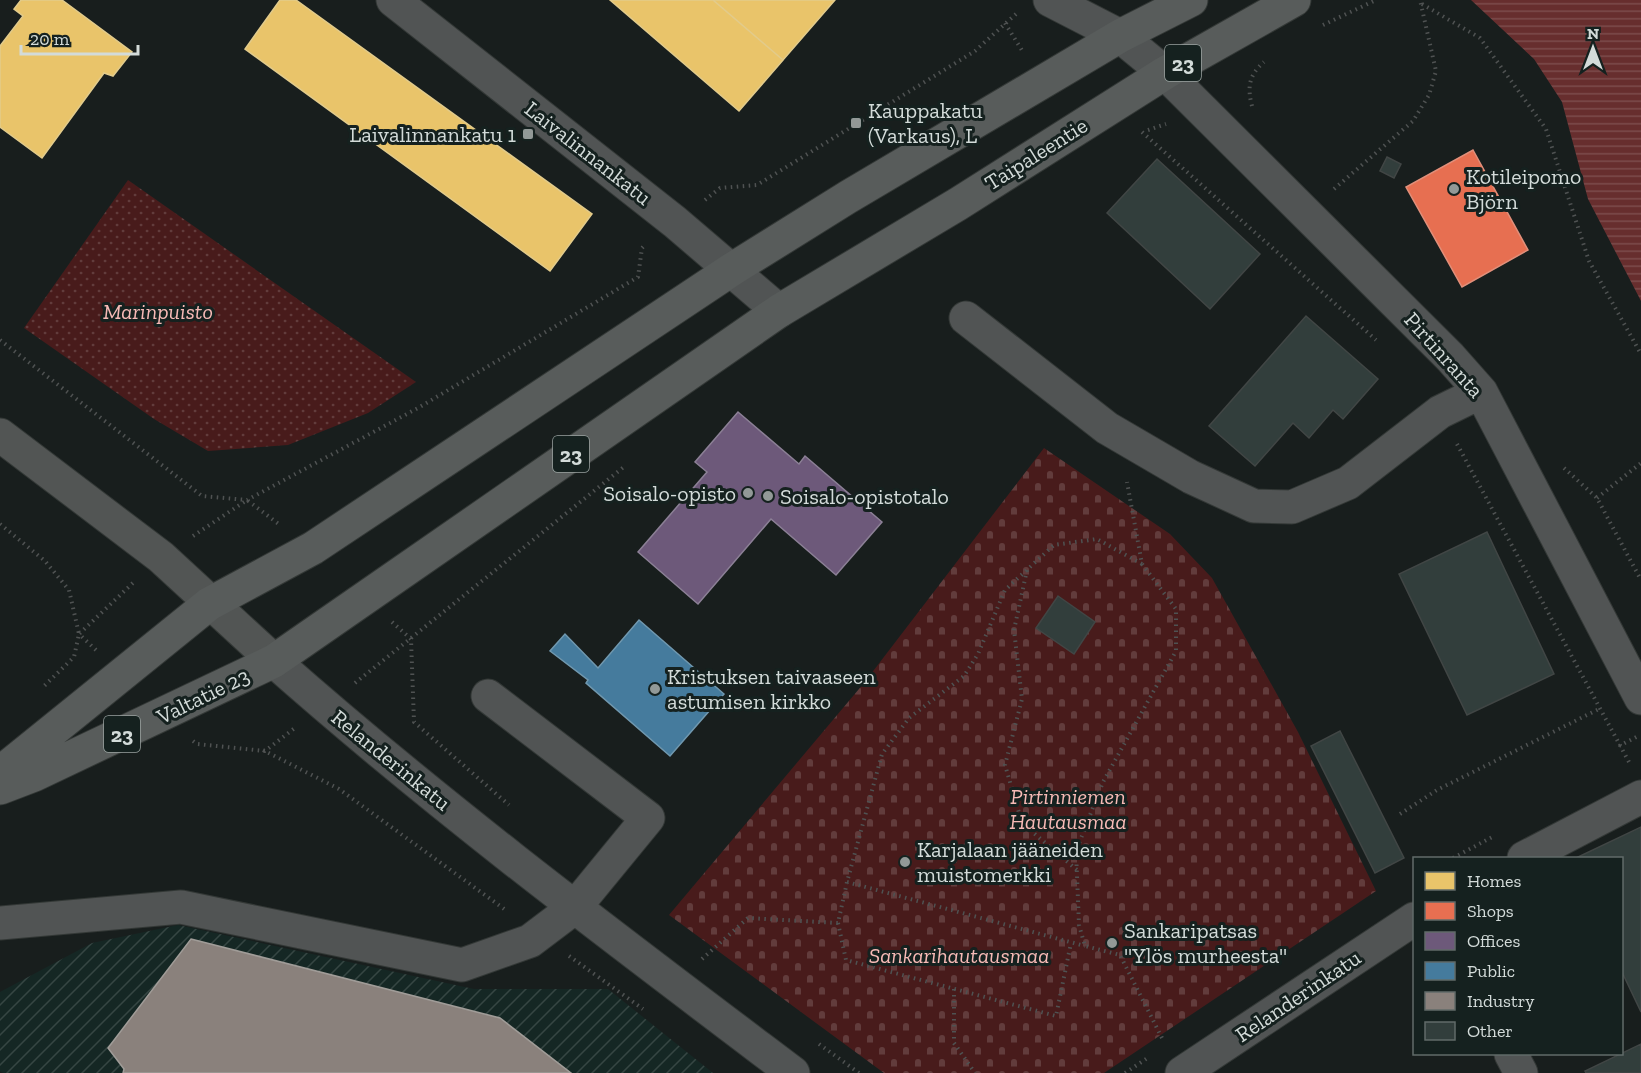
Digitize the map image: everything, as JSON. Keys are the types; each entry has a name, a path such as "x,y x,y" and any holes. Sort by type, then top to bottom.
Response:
{"highway":[{"name":"23","path":"0,773 209,604 313,549 731,270 848,197 1120,36 1191,0"},
{"name":"Taipaleentie","path":"779,311 958,204 1165,73 1294,0"},
{"name":"23","path":"274,661 779,311"},
{"name":"Valtatie 23","path":"0,788 34,776 274,661"}],"main road":[{"name":"Relanderinkatu","path":"0,435 161,557 209,604 274,661"}],"street":[{"name":"Laivalinnankatu","path":"393,0 675,222 779,311"},
{"name":"Pirtinranta","path":"1036,4 1120,36 1165,73 1450,357 1481,392 1641,698"},
{"path":"966,318 1118,434 1191,477 1254,506 1292,507 1348,483 1440,412 1481,392"},
{"name":"Relanderinkatu","path":"274,661 333,714 575,907 793,1073"},
{"path":"0,923 181,907 462,965 530,941 575,907 648,818 488,696"},
{"path":"1526,857 1641,798"},
{"name":"Relanderinkatu","path":"1174,1059 1413,920"},
{"path":"1512,1055 1521,1073"}],"path":[{"path":"1318,27 1376,0"},
{"path":"1346,180 1413,121 1429,95 1436,71 1421,2"},
{"path":"1421,2 1479,38 1546,129 1589,261 1641,354"},
{"path":"0,340 202,496 247,500 418,408 638,277 642,248 720,188 757,185 975,51 1036,4"},
{"path":"1251,101 1248,93 1252,73 1267,59"},
{"path":"1118,434 1143,564"},
{"path":"1597,498 1641,463"},
{"path":"0,524 45,561 69,590 79,634 74,657 34,696"},
{"path":"1071,943 1056,1016 846,960 838,923 882,754 909,718 964,676 978,654 1005,590 1054,545 1097,539 1143,564 1176,609 1176,651 1103,782 1076,851 1079,925 1085,946"},
{"path":"1028,569 1014,630 1022,699 1005,765 1022,823 1077,870"},
{"path":"1400,814 1437,790 1599,709"},
{"path":"1619,746 1641,735"},
{"path":"262,750 339,789 652,1016"},
{"path":"847,882 1120,955 1174,1059"},
{"path":"702,959 748,918 838,923"},
{"path":"954,989 954,1043 975,1073"}],"shaded area":[{"path":"1471,0 1641,0 1641,301 1588,199 1562,102 1534,59"},
{"path":"178,925 474,989 608,989 713,1073 3,1073 0,1071 0,992 92,943"}],"green space":[{"name":"Marinpuisto","path":"128,180 416,382 368,413 288,445 208,451 154,419 24,328"},
{"name":"Pirtinniemen Hautausmaa","path":"1044,448 1170,534 1212,578 1298,732 1376,891 1104,1073 884,1073 669,915 864,683"}],"building: Homes":[{"path":"21,0 62,0 132,52 113,76 104,73 42,158 0,127 0,46 23,16 14,9"},
{"path":"280,0 296,0 592,214 550,271 245,49"},
{"path":"610,0 713,0 783,60 739,111"},
{"path":"713,0 835,0 783,60"}],"building: Shops":[{"path":"1473,150 1528,250 1462,287 1406,187"}],"building: Offices":[{"name":"Soisalo-opistotalo","path":"738,412 799,464 805,456 882,522 836,575 771,519 698,604 638,552 707,472 695,462"}],"building: Public":[{"name":"Kristuksen taivaaseen astumisen kirkko","path":"639,620 724,694 670,756 586,683 588,680 550,651 565,634 598,668"}],"building: Industry":[{"path":"191,939 500,1018 571,1073 123,1073 124,1069 108,1048"}],"building: Other":[{"path":"1387,157 1401,164 1394,178 1380,171"},
{"path":"1157,159 1260,254 1210,309 1107,213"},
{"path":"1306,316 1378,379 1343,419 1333,410 1309,438 1293,423 1255,466 1209,426"},
{"path":"1487,532 1554,674 1467,715 1399,574"},
{"path":"1058,596 1095,622 1074,654 1036,628"},
{"path":"1340,731 1404,858 1375,873 1311,746"},
{"path":"1641,827 1641,1012 1623,974 1623,857 1578,857"},
{"path":"1641,1044 1641,1073 1586,1073 1585,1071 1618,1055 1623,1055 1623,1053"}],"place":[{"name":"Kauppakatu (Varkaus), L","path":"856,123"},
{"name":"Laivalinnankatu 1","path":"528,134"},
{"name":"Kotileipomo Björn","path":"1454,189"},
{"name":"Soisalo-opisto","path":"748,493"},
{"name":"Soisalo-opistotalo","path":"768,496"},
{"name":"Kristuksen taivaaseen astumisen kirkko","path":"655,689"},
{"name":"Karjalaan jääneiden muistomerkki","path":"905,862"},
{"name":"Sankaripatsas \"Ylös murheesta\"","path":"1112,943"}],"park label":[{"name":"Sankarihautausmaa","path":"959,955"}]}
